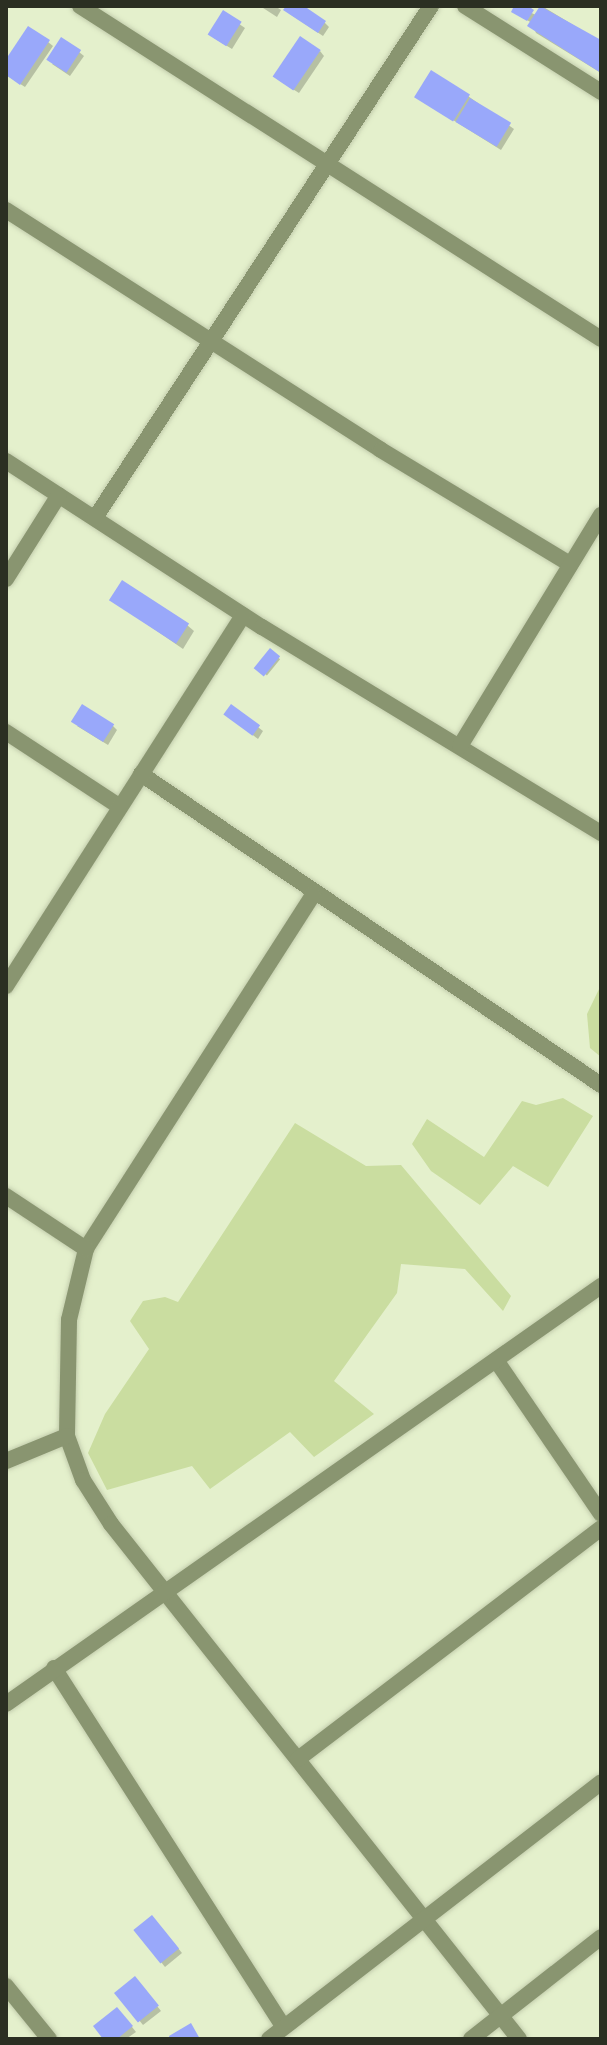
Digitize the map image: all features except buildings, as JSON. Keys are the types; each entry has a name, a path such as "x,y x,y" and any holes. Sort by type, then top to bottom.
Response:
{"street":[{"path":"80,6 601,339"},
{"path":"95,518 431,6"},
{"path":"465,6 601,92"},
{"path":"6,210 381,450 570,564"},
{"path":"6,461 243,615 601,833"},
{"path":"6,579 59,495"},
{"path":"460,746 601,515"},
{"path":"6,986 243,615"},
{"path":"6,732 120,807"},
{"path":"141,774 313,895 601,1085"},
{"path":"313,895 86,1249 69,1320 67,1436 95,1501 519,2039"},
{"path":"6,1196 86,1249"},
{"path":"6,1704 601,1286"},
{"path":"496,1360 601,1514"},
{"path":"6,1461 67,1436"},
{"path":"298,1759 601,1528"},
{"path":"54,1668 284,2027"},
{"path":"269,2039 601,1782"},
{"path":"471,2039 601,1937"},
{"path":"6,1986 49,2039"}],"green space":[{"path":"601,985 601,1057 590,1048 587,1014"},
{"path":"563,1098 593,1116 548,1187 513,1166 480,1205 431,1171 412,1144 427,1119 484,1157 522,1101 536,1105"},
{"path":"295,1123 366,1166 401,1165 511,1296 503,1311 465,1269 401,1264 397,1293 334,1381 374,1414 314,1457 290,1432 210,1489 192,1466 107,1490 88,1453 105,1414 149,1349 130,1321 143,1301 165,1297 178,1302"}]}
